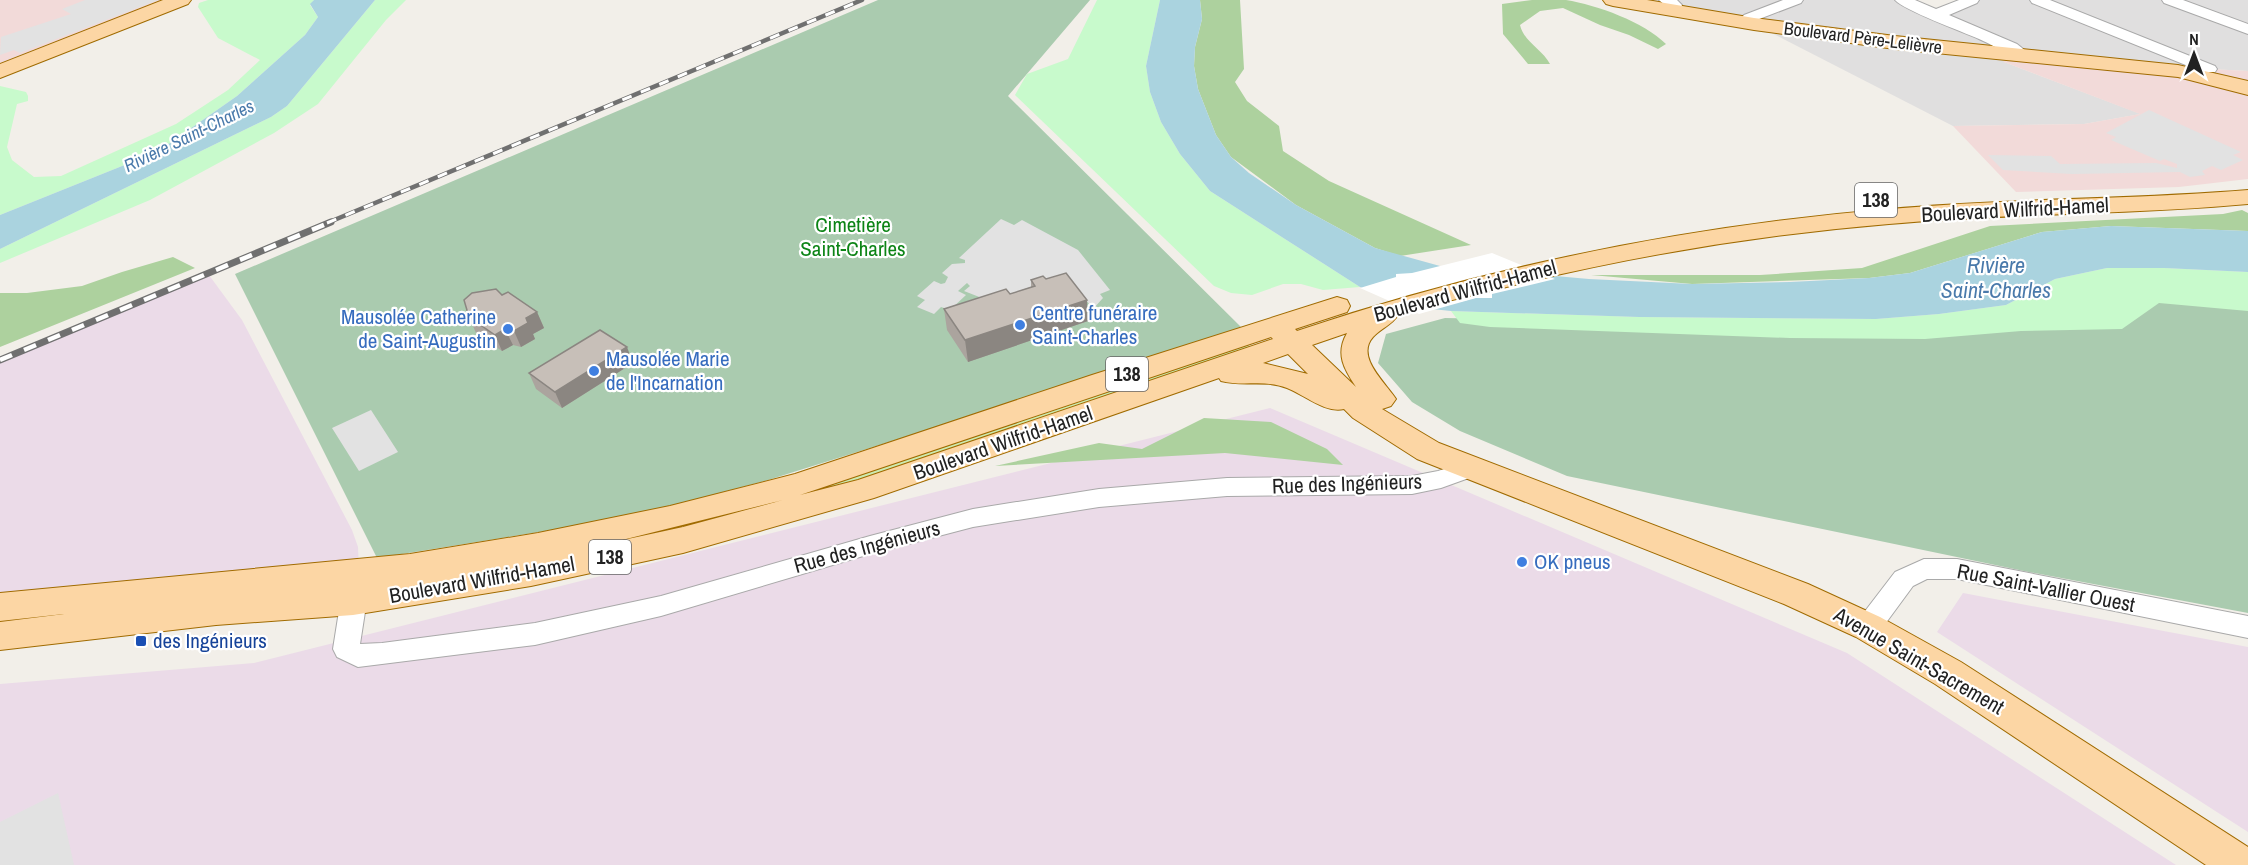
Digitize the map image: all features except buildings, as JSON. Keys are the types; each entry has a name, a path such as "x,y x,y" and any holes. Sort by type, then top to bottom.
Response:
{"main road":[{"path":"0,72 181,0"},
{"name":"Boulevard Père-Lelièvre","path":"1613,0 1670,6 1743,23 1843,37 2202,75 2248,87"},
{"name":"Boulevard Père-Lelièvre","path":"2115,66 2180,77 2248,95"},
{"name":"Boulevard Wilfrid-Hamel","path":"0,607 229,583 356,587 552,569 756,522 863,490 1162,388 1364,298 1508,259 1641,230 1813,206 1940,195 2179,187 2248,179"},
{"name":"Boulevard Wilfrid-Hamel","path":"0,636 216,612 356,587 735,502 1293,331 1541,270 1641,249 1829,221 1964,211 2168,204 2248,197"},
{"path":"1162,388 1240,372 1263,371 1300,380 1340,402 1372,405 1356,365 1356,343 1366,328 1395,307"},
{"name":"Avenue Saint-Sacrement","path":"1293,331 1372,405 1428,451 1450,462 1472,468 1796,594 1868,627 1948,673 2240,865"}],"street":[{"path":"1743,23 1749,18 1796,0"},
{"path":"1902,0 2011,47 2024,56"},
{"path":"1935,15 1972,0"},
{"path":"2037,0 2210,69"},
{"path":"2169,0 2248,29"},
{"name":"Rue des Ingénieurs","path":"356,587 346,649 358,656 382,654 535,634 661,606 870,545 973,518 1099,498 1227,486 1412,485 1441,479 1472,468"},
{"name":"Rue Saint-Vallier Ouest","path":"1868,627 1904,579 1924,569 1957,569 2248,627"}],"shaded area":[{"path":"0,0 161,0 0,63"},
{"path":"85,0 158,0 20,53 14,50 0,55 1,37 71,14 62,9"},
{"path":"1630,0 1902,0 1935,14 1972,0 2248,0 2248,71 2209,69 2180,72 2004,62 2141,114 2084,124 1953,126 1754,24"},
{"path":"1998,54 2180,72 2209,69 2248,71 2248,179 2179,187 2016,192 1953,126 2084,124 2140,114 2004,62"},
{"path":"2149,110 2241,152 2233,155 2243,160 2221,170 2212,166 2202,171 2205,175 2190,177 2180,172 2072,174 2003,170 1988,155 2051,156 2060,164 2156,163 2177,168 2177,164 2164,159 2160,161 2111,140 2116,137 2106,133"},
{"path":"1001,219 1014,225 1022,220 1078,250 1110,290 1100,294 1103,298 1093,309 1071,281 987,300 964,291 970,286 967,283 958,291 966,295 950,310 941,307 934,314 917,307 925,300 917,296 934,281 945,283 948,277 942,273 952,264 965,263 965,260 959,258"},
{"path":"206,271 242,320 352,530 358,547 359,572 0,607 0,361"},
{"path":"1270,408 1847,653 2176,865 0,865 0,684 254,663"},
{"path":"371,410 398,452 359,471 332,428"},
{"path":"1963,593 2248,647 2248,832 1937,632"},
{"path":"58,793 74,865 0,865 0,822"}],"green space":[{"path":"208,0 314,0 310,5 318,17 305,35 237,96 157,152 0,215 0,86 26,92 28,96 28,101 17,104 7,147 12,160 34,177 61,176 176,124 228,90 260,60 218,38 198,7 199,3"},
{"path":"375,0 406,0 386,20 318,104 274,133 150,200 0,263 0,249 271,117 287,106"},
{"name":"Cimetière Saint-Charles","path":"878,0 1090,0 1008,96 1241,327 1109,373 765,481 621,519 377,558 235,274"},
{"path":"1097,0 1160,0 1146,66 1150,92 1161,122 1180,154 1210,191 1360,287 1323,290 1301,284 1283,284 1252,295 1231,293 1214,286 1015,95 1027,74 1068,59"},
{"path":"1200,0 1240,0 1244,69 1235,82 1247,101 1279,126 1283,151 1329,181 1471,245 1400,256 1375,248 1296,205 1231,157 1216,135 1198,89 1194,66 1195,47 1202,19"},
{"path":"1532,0 1566,0 1605,10 1633,22 1666,44 1658,49 1563,8 1540,11 1520,25 1525,36 1550,64 1528,64 1503,34 1502,4"},
{"path":"2242,210 2248,213 2248,231 2111,226 2042,232 1910,273 1869,278 1692,284 1591,275 1760,275 1862,268 1990,226 2223,214"},
{"path":"173,257 195,268 0,347 0,293 27,293 82,286"},
{"path":"2107,268 2248,272 2248,311 2159,303 2122,329 2021,331 1925,339 1790,338 1490,327 1460,323 1451,311 1640,317 1876,319 2006,305 2055,279"},
{"path":"2248,283 2248,613 2024,571 1567,476 1460,431 1412,402 1378,363 1386,334 1445,318 1662,322 1919,322"},
{"path":"1246,343 1250,347 865,480 721,518 723,512"},
{"path":"1204,418 1271,422 1327,449 1343,465 1225,453 995,466 1099,443 1142,449"}],"water":[{"name":"Rivière Saint-Charles","path":"314,0 375,0 287,106 271,117 0,249 0,215 157,152 237,96 305,35 318,17 310,4"},
{"name":"Rivière Saint-Charles","path":"1160,0 1200,0 1202,19 1195,47 1194,66 1198,89 1216,135 1231,157 1249,173 1296,205 1375,248 1440,266 1589,279 1692,284 1869,278 1910,273 2042,232 2111,226 2248,231 2248,272 2107,268 2055,279 2006,305 1876,319 1639,317 1451,311 1404,306 1360,287 1210,191 1180,154 1161,122 1150,92 1146,66"}],"pier":[{"path":"1492,253 1555,279 1492,294 1492,298 1476,298 1419,314 1360,288 1396,277 1396,274 1412,273"}],"railway":[{"path":"327,223 862,0"},
{"path":"0,360 331,222"}],"place":[{"name":"Centre funéraire Saint-Charles","path":"1020,325"},
{"name":"Mausolée Catherine de Saint-Augustin","path":"508,329"},
{"name":"Mausolée Marie de l'Incarnation","path":"594,371"},
{"name":"OK pneus","path":"1522,562"},
{"name":"des Ingénieurs","path":"141,641"}]}
